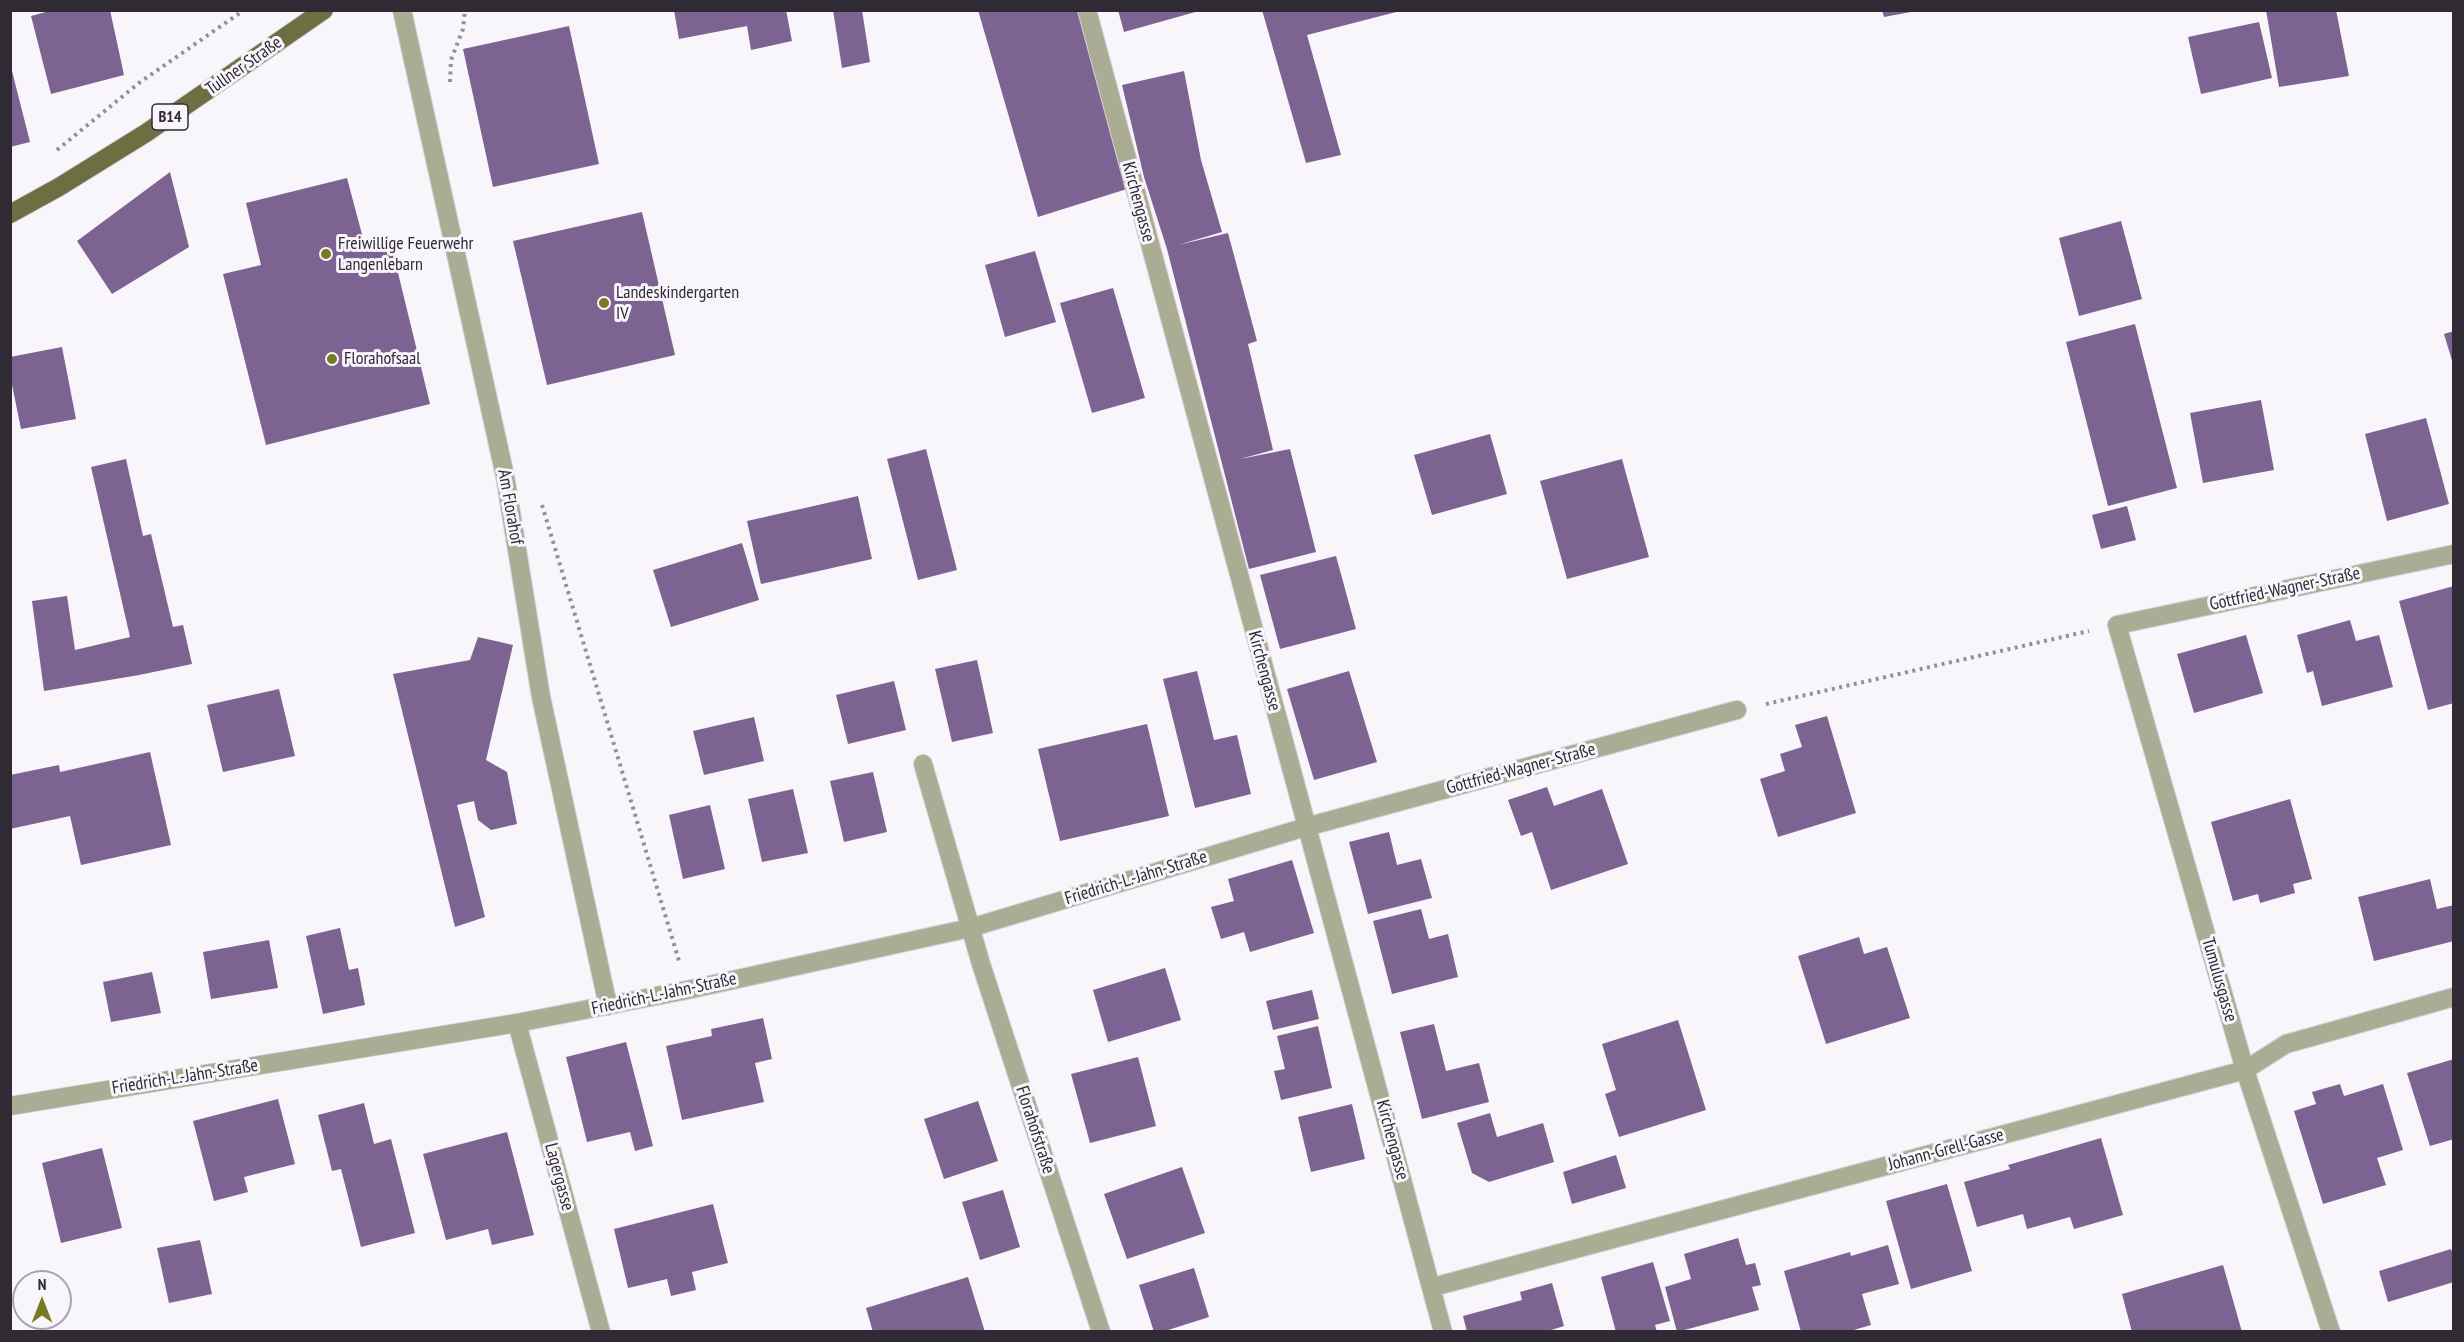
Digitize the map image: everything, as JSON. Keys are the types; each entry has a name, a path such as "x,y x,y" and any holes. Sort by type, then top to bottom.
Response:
{"main road":[{"name":"Tullner Straße","path":"10,214 58,188 146,133 324,10"}],"street":[{"name":"Am Florahof","path":"402,10 505,476 541,697 608,1006"},
{"name":"Kirchengasse","path":"1087,10 1305,827 1433,1287 1443,1332"},
{"name":"Gottfried-Wagner-Straße","path":"2116,625 2454,554"},
{"name":"Tumulusgasse","path":"2116,625 2245,1070 2331,1332"},
{"name":"Gottfried-Wagner-Straße","path":"1305,827 1737,710"},
{"name":"Florahofstraße","path":"923,764 970,928 1101,1332"},
{"name":"Friedrich-L.-Jahn-Straße","path":"10,1106 517,1023 687,990 970,928 1305,827"},
{"name":"Johann-Grell-Gasse","path":"1433,1287 2245,1070 2286,1044 2454,997"},
{"name":"Lagergasse","path":"517,1023 601,1332"}],"path":[{"path":"54,153 139,83 244,10"},
{"path":"450,91 452,60 463,29 465,10"},
{"name":"Am Florahof","path":"541,499 687,990"},
{"path":"1737,710 2116,625"}],"building":[{"path":"53,10 110,10 124,75 51,94 31,16"},
{"path":"674,10 786,10 792,41 751,50 747,26 679,39"},
{"path":"833,10 862,10 870,62 842,68"},
{"path":"978,10 1079,10 1130,188 1038,217"},
{"path":"1118,10 1198,10 1199,11 1124,32"},
{"path":"1262,10 1404,10 1307,35 1341,155 1306,163"},
{"path":"1882,10 1911,10 1911,12 1884,17"},
{"path":"2266,10 2336,10 2349,76 2279,87"},
{"path":"2259,22 2272,78 2201,94 2188,37"},
{"path":"569,26 599,164 493,187 463,49"},
{"path":"10,63 30,142 10,147"},
{"path":"1184,71 1201,160 1222,232 1178,245 1228,233 1257,341 1248,344 1273,450 1240,459 1290,449 1316,552 1249,569 1167,249 1144,177 1122,85"},
{"path":"170,172 189,247 112,294 77,241"},
{"name":"Florahofsaal","path":"347,178 364,242 389,236 430,404 266,445 223,274 261,265 246,203"},
{"path":"642,212 675,355 547,385 513,241"},
{"path":"2121,221 2142,299 2079,316 2059,238"},
{"path":"1035,251 1056,322 1005,337 985,265"},
{"path":"1113,288 1145,398 1092,413 1060,303"},
{"path":"2135,324 2177,488 2108,506 2066,342"},
{"path":"2454,331 2454,364 2453,364 2444,334"},
{"path":"62,347 76,419 21,429 10,375 10,357"},
{"path":"2261,400 2274,470 2203,483 2190,413"},
{"path":"2426,418 2449,504 2387,521 2365,434"},
{"path":"1490,434 1507,494 1432,515 1414,455"},
{"path":"926,449 957,570 918,580 887,459"},
{"path":"126,459 143,536 151,534 173,627 183,625 192,664 44,691 32,601 67,596 75,650 130,637 91,467"},
{"path":"1622,459 1649,557 1567,579 1540,481"},
{"path":"858,496 872,559 761,584 747,521"},
{"path":"2127,506 2136,540 2101,549 2092,515"},
{"path":"742,543 759,600 671,627 653,570"},
{"path":"1336,556 1356,629 1280,649 1260,575"},
{"path":"2454,586 2454,703 2428,710 2399,601"},
{"path":"2350,620 2356,641 2379,635 2393,687 2322,706 2313,671 2307,673 2297,635"},
{"path":"2246,635 2263,693 2194,713 2177,654"},
{"path":"478,637 513,645 486,760 507,772 517,824 491,830 478,820 474,801 457,805 485,917 455,927 393,674 470,660"},
{"path":"977,660 993,733 952,742 935,669"},
{"path":"1197,671 1214,740 1237,735 1251,794 1195,808 1163,679"},
{"path":"1349,671 1377,762 1314,780 1287,689"},
{"path":"894,681 906,730 848,744 836,695"},
{"path":"279,689 295,756 223,772 207,705"},
{"path":"1827,716 1856,813 1778,837 1760,779 1785,771 1780,754 1802,747 1795,725"},
{"path":"754,717 764,761 704,775 693,731"},
{"path":"1147,724 1169,816 1060,841 1038,749"},
{"path":"150,752 171,845 81,865 70,816 10,829 10,775 59,765 60,772"},
{"path":"873,772 887,832 844,842 830,781"},
{"path":"1547,787 1554,806 1602,789 1628,864 1551,890 1532,832 1521,836 1508,800"},
{"path":"793,789 808,853 762,862 748,799"},
{"path":"2290,799 2312,879 2293,884 2295,893 2260,903 2258,894 2233,901 2211,822"},
{"path":"710,805 725,869 683,879 669,815"},
{"path":"1389,832 1397,865 1421,859 1432,898 1368,914 1349,842"},
{"path":"1292,860 1314,933 1250,952 1244,932 1221,939 1211,907 1234,901 1228,879"},
{"path":"2430,879 2437,909 2454,905 2454,941 2374,961 2358,897"},
{"path":"1421,909 1429,939 1448,934 1458,977 1392,994 1373,921"},
{"path":"340,928 349,970 358,968 365,1005 323,1014 306,936"},
{"path":"1859,937 1864,954 1887,947 1910,1018 1826,1044 1798,956"},
{"path":"269,940 278,988 211,999 203,952"},
{"path":"1165,968 1181,1020 1108,1042 1093,990"},
{"path":"152,972 161,1013 111,1022 103,982"},
{"path":"1312,990 1319,1019 1273,1030 1266,1001"},
{"path":"763,1018 772,1059 755,1063 764,1102 682,1120 666,1046 712,1036 711,1029"},
{"path":"1678,1020 1706,1110 1619,1137 1605,1094 1616,1090 1602,1044"},
{"path":"1434,1024 1446,1071 1479,1063 1489,1102 1422,1119 1400,1032"},
{"path":"1318,1026 1332,1088 1281,1100 1274,1071 1285,1069 1277,1036"},
{"path":"626,1042 653,1146 635,1151 630,1132 587,1142 566,1057"},
{"path":"1138,1057 1156,1126 1090,1143 1071,1074"},
{"path":"2454,1059 2454,1139 2430,1146 2407,1073"},
{"path":"2340,1084 2344,1096 2383,1084 2403,1150 2377,1158 2386,1185 2323,1204 2294,1111 2316,1104 2312,1092"},
{"path":"278,1099 295,1164 244,1177 248,1192 214,1201 193,1121"},
{"path":"978,1101 998,1161 944,1179 924,1119"},
{"path":"364,1103 374,1144 391,1139 415,1233 361,1247 341,1169 332,1171 318,1115"},
{"path":"1352,1104 1365,1159 1311,1172 1298,1117"},
{"path":"1490,1113 1497,1137 1543,1123 1554,1162 1489,1182 1472,1173 1457,1123"},
{"path":"507,1132 534,1235 492,1245 488,1229 446,1240 423,1154"},
{"path":"2101,1138 2123,1215 2074,1229 2070,1217 2027,1229 2023,1214 1977,1227 1964,1182 2010,1169 2008,1165"},
{"path":"102,1148 122,1228 61,1243 42,1163"},
{"path":"1616,1155 1626,1188 1572,1204 1563,1172"},
{"path":"1182,1167 1205,1233 1127,1259 1104,1194"},
{"path":"1947,1184 1972,1271 1911,1289 1886,1201"},
{"path":"1003,1190 1020,1247 980,1260 962,1202"},
{"path":"713,1204 728,1263 692,1272 696,1290 671,1296 667,1279 628,1288 614,1229"},
{"path":"1738,1238 1746,1265 1755,1263 1761,1285 1752,1287 1759,1310 1677,1332 1665,1287 1691,1279 1684,1254"},
{"path":"200,1240 212,1294 169,1303 157,1248"},
{"path":"1888,1245 1899,1284 1862,1294 1871,1325 1847,1332 1801,1332 1784,1271 1850,1252 1851,1256"},
{"path":"2451,1249 2454,1257 2454,1282 2388,1302 2379,1271"},
{"path":"1653,1262 1670,1321 1655,1325 1657,1332 1616,1332 1601,1277"},
{"path":"2223,1265 2242,1332 2132,1332 2122,1294"},
{"path":"1194,1268 1209,1317 1162,1332 1154,1332 1139,1285"},
{"path":"968,1277 985,1332 873,1332 866,1308"},
{"path":"1552,1283 1564,1326 1545,1332 1467,1332 1463,1316 1522,1300 1520,1292"}],"place":[{"name":"Freiwillige Feuerwehr Langenlebarn","path":"326,254"},
{"name":"Landeskindergarten IV","path":"604,303"},
{"name":"Florahofsaal","path":"332,359"}]}
